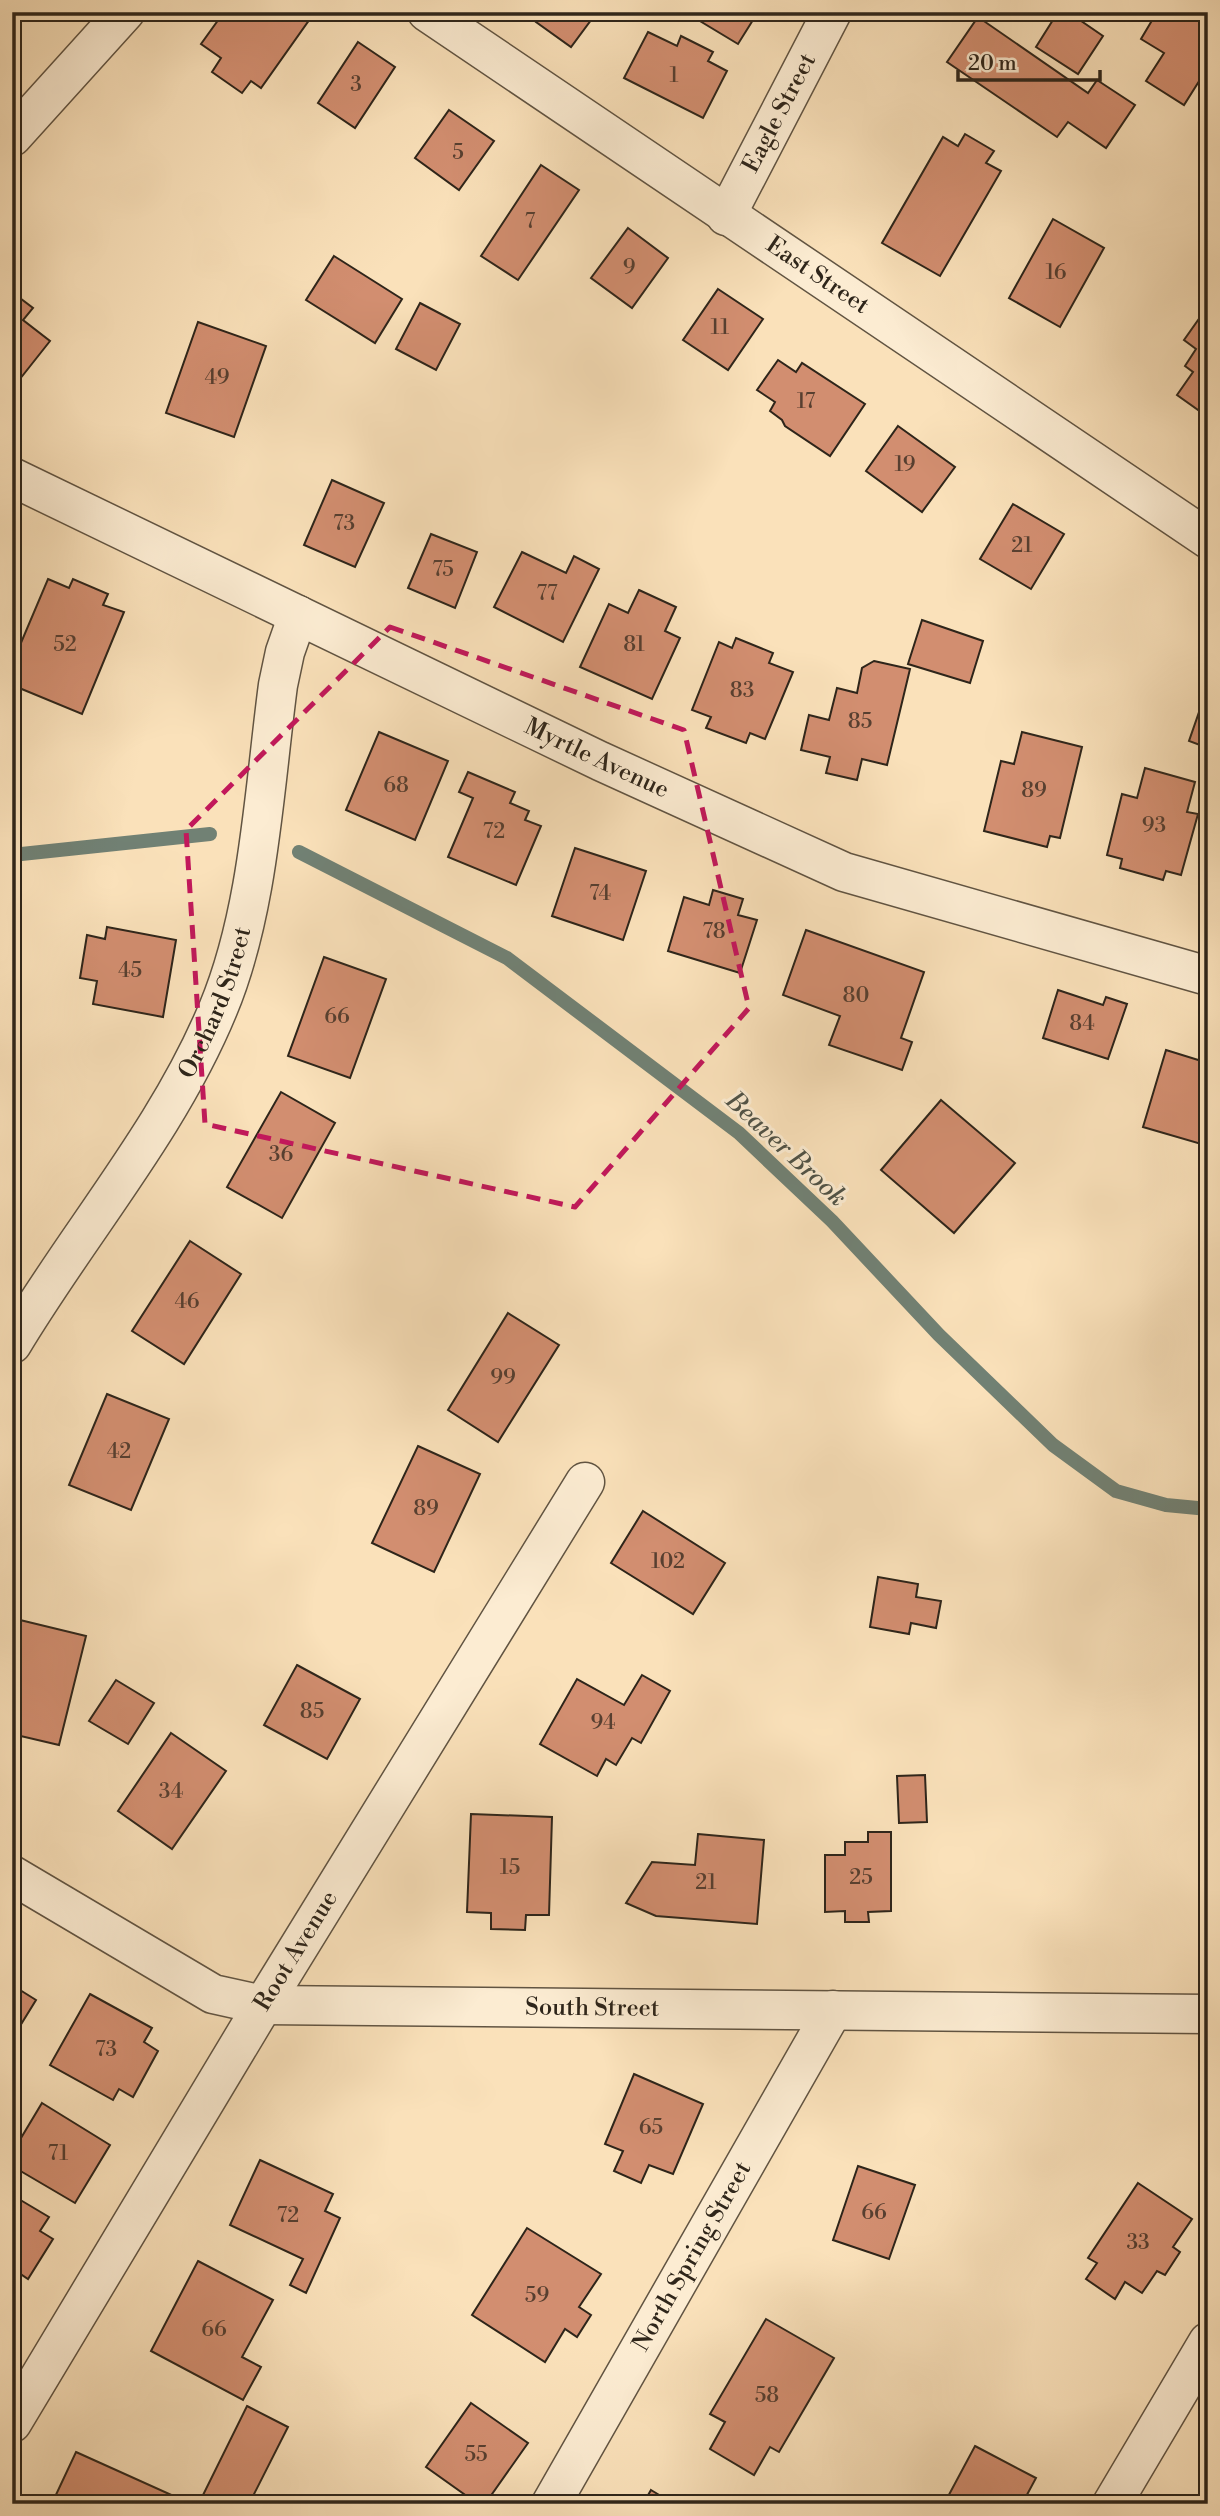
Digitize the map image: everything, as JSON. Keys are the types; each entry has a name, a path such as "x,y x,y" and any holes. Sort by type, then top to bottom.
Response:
{"street":[{"path":"12,137 125,12"},
{"name":"East Street","path":"427,12 1208,539"},
{"name":"Eagle Street","path":"726,216 832,12"},
{"name":"Myrtle Avenue","path":"12,477 600,761 844,872 1208,976"},
{"name":"Orchard Street","path":"12,1344 42,1294 152,1130 198,1054 219,1006 238,950 251,896 278,685 285,652 298,615"},
{"name":"Root Avenue","path":"12,2423 262,2005 585,1482"},
{"name":"South Street","path":"12,1875 213,1994 262,2005 1208,2014"},
{"name":"North Spring Street","path":"551,2504 833,2010"},
{"path":"1112,2504 1208,2342"}],"highlighted area":[{"path":"390,627 684,730 749,1008 575,1207 205,1124 186,830"}],"building":[{"path":"224,12 305,12 312,16 261,88 251,81 242,93 212,72 221,58 201,44"},
{"path":"543,12 597,12 571,47 536,22"},
{"path":"685,12 758,12 738,44"},
{"path":"1058,12 1068,12 1103,36 1078,74 1036,47"},
{"path":"1157,12 1208,12 1208,67 1184,105 1146,81 1164,53 1141,39"},
{"path":"978,17 1088,93 1097,80 1135,105 1106,148 1068,122 1057,137 947,62"},
{"path":"648,32 677,46 681,36 713,52 708,61 727,71 703,118 624,78"},
{"path":"358,42 395,67 355,128 318,103"},
{"path":"449,110 494,141 459,190 415,158"},
{"path":"965,134 994,151 986,163 1001,171 940,276 882,243 943,137 958,146"},
{"path":"541,165 579,190 518,280 481,256"},
{"path":"1053,219 1104,248 1060,327 1009,298"},
{"path":"628,228 668,258 632,308 591,278"},
{"path":"334,256 402,299 375,343 306,300"},
{"path":"718,289 763,319 728,370 683,340"},
{"path":"12,292 33,308 23,320 50,341 12,389"},
{"path":"420,303 460,324 436,370 396,349"},
{"path":"1208,306 1208,417 1177,395 1193,372 1185,366 1196,349 1184,340"},
{"path":"198,322 266,346 234,437 166,413"},
{"path":"778,360 796,372 802,363 865,404 830,456 785,426 782,420 770,411 775,402 757,390"},
{"path":"898,426 955,467 922,512 866,471"},
{"path":"332,480 384,503 355,567 304,545"},
{"path":"1013,504 1064,534 1031,589 980,559"},
{"path":"431,534 477,552 455,608 408,588"},
{"path":"522,552 566,573 574,556 599,569 563,642 494,607"},
{"path":"48,579 69,588 73,579 108,594 103,605 124,612 82,714 12,685 12,664"},
{"path":"639,590 676,607 665,631 680,638 652,699 580,667 609,604 628,613"},
{"path":"922,620 983,641 970,683 908,664"},
{"path":"736,638 773,653 769,663 793,672 765,739 750,733 746,743 706,728 711,717 692,710 719,642 732,648"},
{"path":"874,661 910,669 887,765 862,759 857,780 826,773 830,757 801,750 809,715 829,720 837,688 857,693 862,668"},
{"path":"1208,692 1208,748 1189,741"},
{"path":"379,732 448,761 415,840 346,810"},
{"path":"1022,732 1082,747 1060,838 1050,836 1047,847 984,831 1001,761 1014,764"},
{"path":"1145,768 1195,782 1187,812 1198,814 1181,875 1166,871 1163,880 1120,868 1122,859 1107,855 1122,794 1137,798"},
{"path":"468,772 515,792 510,803 529,811 525,820 541,826 516,885 448,857 473,798 459,792"},
{"path":"575,848 646,871 623,940 552,916"},
{"path":"713,890 743,899 738,915 757,920 740,973 668,951 684,897 709,905"},
{"path":"107,927 176,940 163,1017 93,1004 97,981 80,978 87,935 105,939"},
{"path":"806,930 924,972 901,1038 912,1042 902,1070 829,1045 840,1016 783,995"},
{"path":"324,957 386,979 350,1078 288,1056"},
{"path":"1058,990 1103,1005 1106,997 1127,1004 1108,1059 1043,1038"},
{"path":"1166,1050 1208,1063 1208,1146 1143,1127"},
{"path":"281,1092 335,1123 282,1218 227,1187"},
{"path":"941,1100 1015,1163 954,1233 881,1170"},
{"path":"190,1241 241,1274 184,1364 132,1331"},
{"path":"508,1313 559,1345 498,1442 448,1410"},
{"path":"107,1394 169,1419 131,1510 69,1485"},
{"path":"418,1446 480,1474 434,1572 372,1543"},
{"path":"643,1511 725,1563 693,1614 611,1563"},
{"path":"878,1577 918,1584 916,1597 941,1601 936,1628 911,1623 909,1634 870,1627"},
{"path":"20,1620 86,1636 59,1745 12,1734 12,1653"},
{"path":"297,1665 360,1699 327,1759 264,1725"},
{"path":"642,1675 670,1691 641,1743 632,1738 616,1765 606,1759 597,1776 540,1744 577,1679 624,1705"},
{"path":"116,1680 154,1703 128,1744 89,1721"},
{"path":"171,1733 226,1771 172,1849 118,1811"},
{"path":"925,1775 927,1822 899,1823 897,1776"},
{"path":"471,1814 552,1817 549,1915 526,1915 525,1930 491,1929 491,1913 467,1912"},
{"path":"868,1832 891,1832 891,1911 868,1912 869,1922 845,1922 845,1911 825,1912 825,1855 845,1855 845,1842 868,1842"},
{"path":"698,1834 764,1840 757,1924 656,1916 626,1903 652,1862 695,1865"},
{"path":"12,1985 36,2000 12,2039"},
{"path":"90,1994 152,2028 144,2042 158,2051 133,2097 119,2089 113,2100 50,2065"},
{"path":"634,2074 703,2104 673,2174 649,2165 641,2183 614,2171 623,2151 605,2144"},
{"path":"42,2103 110,2145 75,2203 12,2166 12,2153"},
{"path":"260,2160 333,2194 325,2211 340,2218 306,2293 290,2285 303,2259 230,2225"},
{"path":"858,2166 915,2185 889,2259 833,2240"},
{"path":"1138,2183 1192,2219 1173,2247 1180,2252 1165,2275 1157,2271 1142,2293 1125,2282 1115,2299 1086,2279 1097,2263 1088,2258"},
{"path":"12,2195 49,2217 40,2231 53,2239 28,2279 16,2271 12,2277"},
{"path":"527,2228 601,2274 579,2307 591,2315 577,2337 565,2329 545,2362 472,2315"},
{"path":"198,2261 273,2300 242,2357 261,2367 243,2400 151,2351"},
{"path":"766,2319 834,2358 779,2452 770,2447 754,2475 710,2449 725,2422 710,2414"},
{"path":"471,2403 528,2443 485,2504 478,2504 426,2467"},
{"path":"247,2406 288,2427 249,2504 220,2504 203,2495"},
{"path":"975,2446 1036,2478 1022,2504 944,2504"},
{"path":"76,2452 176,2497 173,2504 66,2504 54,2499"},
{"path":"651,2490 674,2504 643,2504"}],"waterway":[{"name":"Beaver Brook","path":"12,855 210,834"},
{"name":"Beaver Brook","path":"299,852 507,958 739,1133 832,1221 939,1335 1053,1445 1116,1491 1166,1505 1208,1509"}]}
